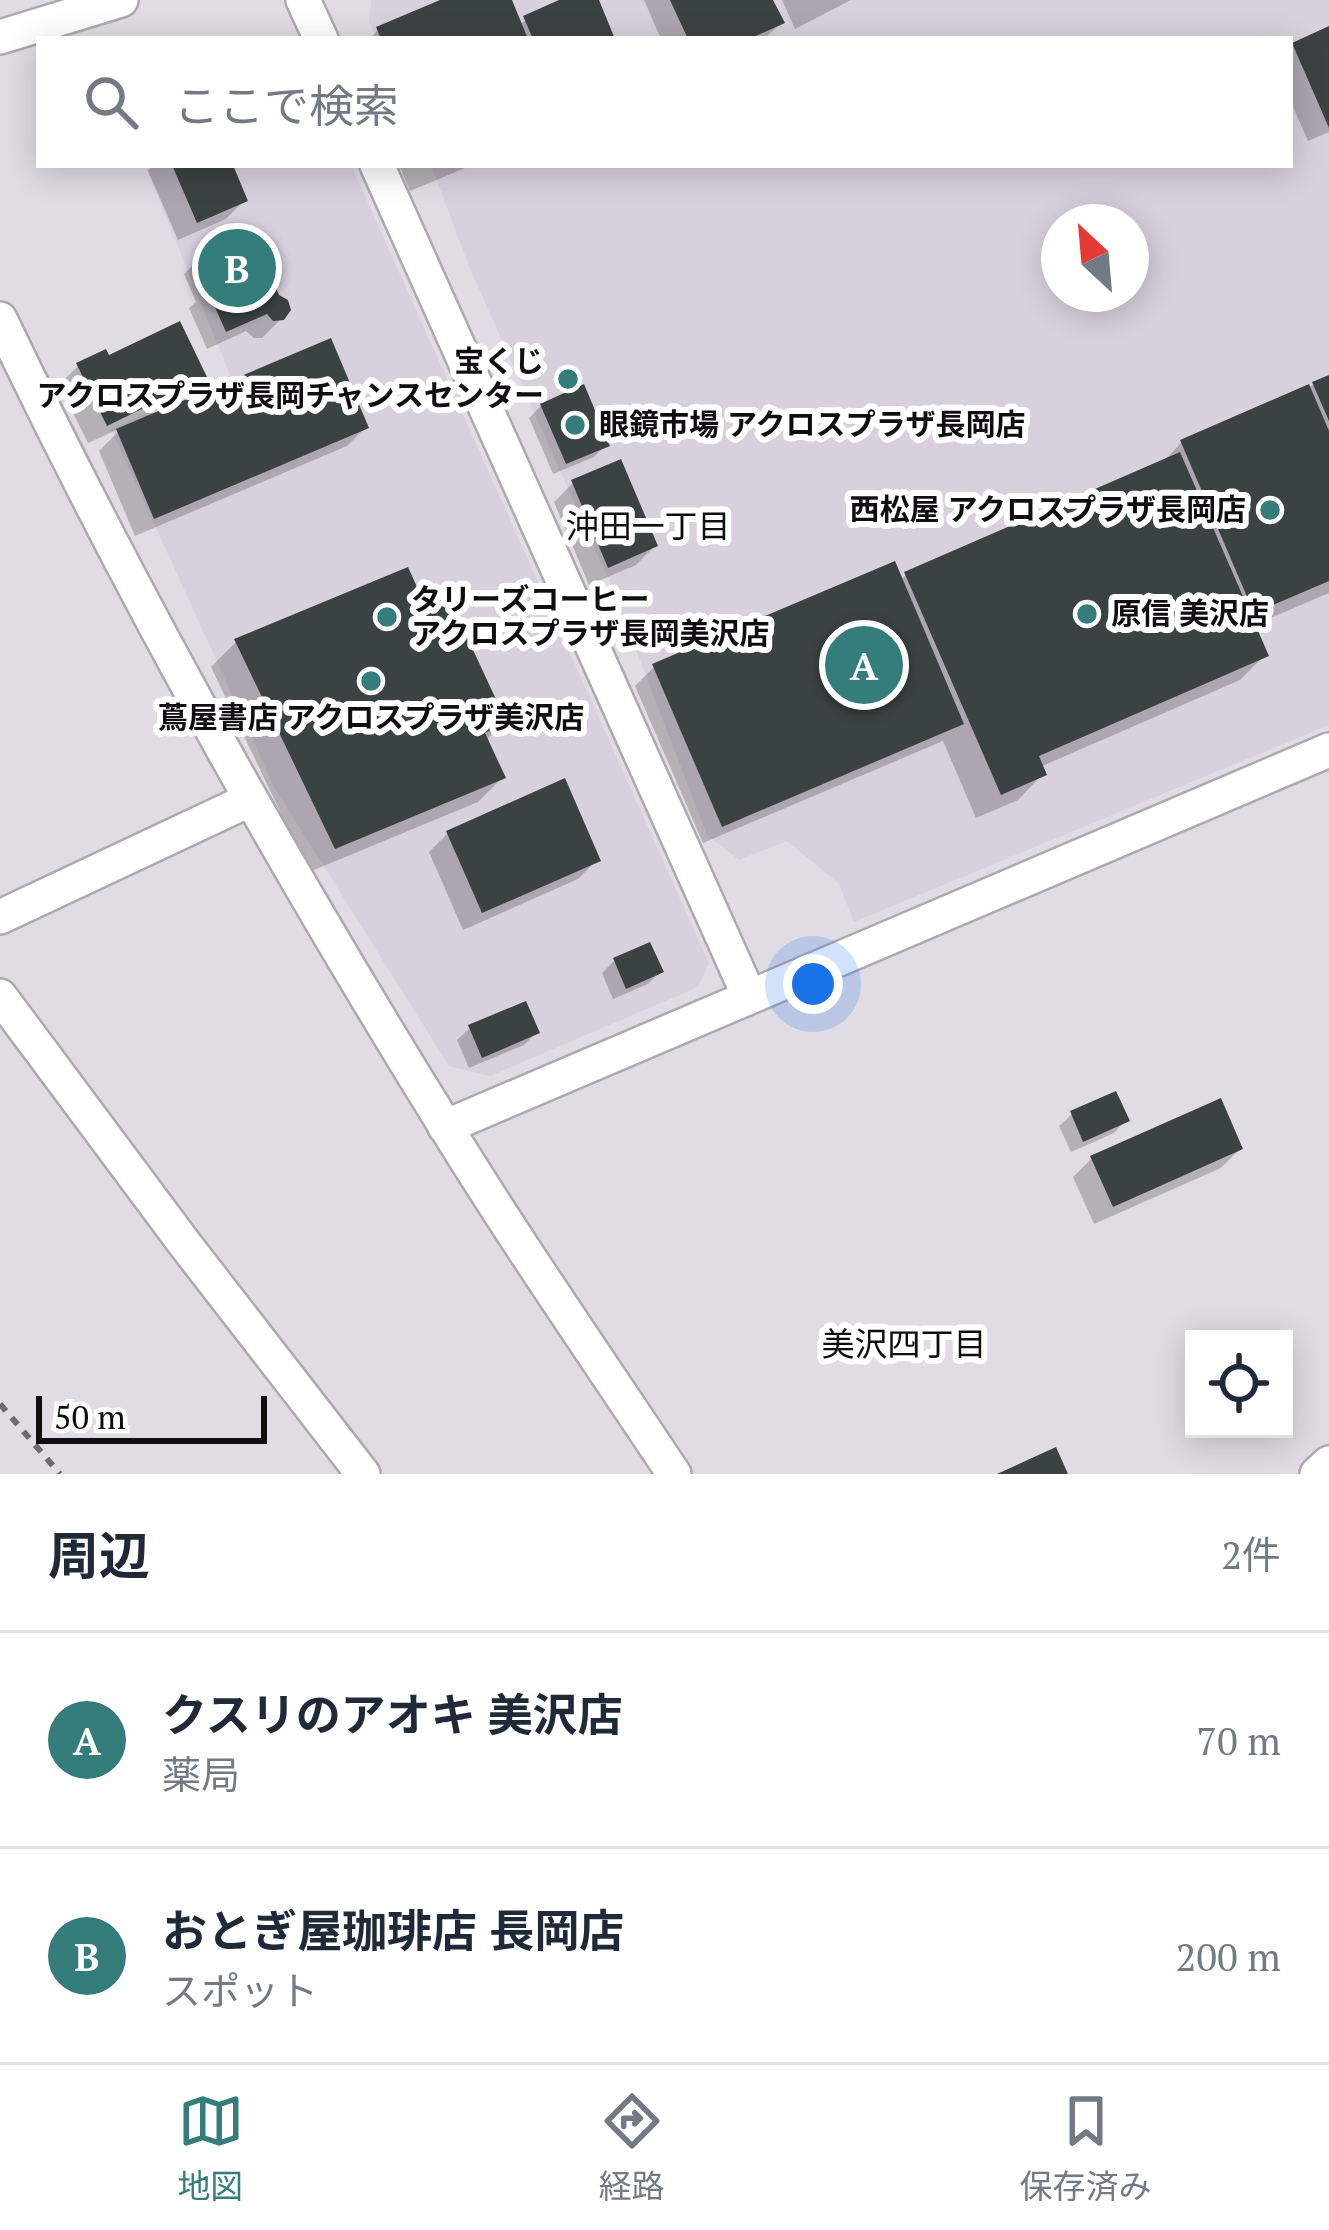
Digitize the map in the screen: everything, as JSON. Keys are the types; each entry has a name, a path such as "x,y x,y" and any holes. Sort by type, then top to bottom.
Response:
{"street":[{"path":"0,37 121,0"},
{"path":"303,0 319,36"},
{"path":"378,168 748,996"},
{"path":"0,319 134,588 249,800 445,1126 674,1474"},
{"path":"445,1126 1329,751"},
{"path":"0,917 249,800"},
{"path":"0,996 363,1474"},
{"path":"1317,1474 1329,1463"}],"path":[{"path":"0,1404 60,1474"}],"shaded area":[{"path":"371,0 1329,0 1329,725 854,922 839,884 787,841 739,860 707,835 612,587 470,269 432,168 1293,168 1293,36 376,36 369,21"},
{"path":"146,168 352,168 709,963 698,987 490,1076 449,1066 274,787 111,429 230,375"}],"building":[{"path":"440,0 512,0 527,36 380,36 376,27"},
{"path":"559,0 599,0 614,36 532,36 523,16"},
{"path":"670,0 773,0 785,23 756,36 687,36"},
{"path":"1329,26 1329,128 1293,45"},
{"path":"173,168 234,168 248,201 197,223"},
{"path":"247,228 257,228 264,235 266,245 260,252 291,310 284,320 273,321 267,314 226,332 206,287 215,283 201,252"},
{"path":"180,321 207,377 107,426 76,363 106,349 109,355"},
{"path":"331,338 369,428 154,519 116,429"},
{"path":"1329,375 1329,421 1312,382"},
{"name":"眼鏡市場 アクロスプラザ長岡店","path":"584,384 610,446 566,464 540,404"},
{"name":"西松屋 アクロスプラザ長岡店","path":"1309,384 1329,431 1329,581 1254,613 1180,440"},
{"name":"原信 美沢店","path":"1180,452 1269,656 1039,756 1047,775 1001,795 904,572"},
{"path":"621,459 658,546 608,568 571,480"},
{"path":"895,561 964,724 722,827 652,664"},
{"name":"蔦屋書店 アクロスプラザ美沢店","path":"408,567 426,607 448,596 507,723 485,733 506,778 335,849 234,639"},
{"path":"565,778 601,861 482,913 446,831"},
{"path":"650,942 664,972 626,989 613,958"},
{"path":"526,1001 540,1033 482,1058 468,1025"},
{"path":"1116,1091 1130,1121 1083,1142 1070,1111"},
{"path":"1221,1098 1243,1149 1113,1207 1090,1156"},
{"path":"1056,1447 1068,1474 997,1474"}],"place":[{"name":"おとぎ屋珈琲店 長岡店","path":"237,268"},
{"name":"宝くじ アクロスプラザ長岡チャンスセンター","path":"568,379"},
{"name":"眼鏡市場 アクロスプラザ長岡店","path":"575,425"},
{"name":"西松屋 アクロスプラザ長岡店","path":"1270,510"},
{"name":"原信 美沢店","path":"1087,614"},
{"name":"タリーズコーヒー アクロスプラザ長岡美沢店","path":"387,617"},
{"name":"クスリのアオキ 美沢店","path":"864,665"},
{"name":"蔦屋書店 アクロスプラザ美沢店","path":"371,681"}],"district":[{"name":"沖田一丁目","path":"648,526"},
{"name":"美沢四丁目","path":"904,1344"}]}
